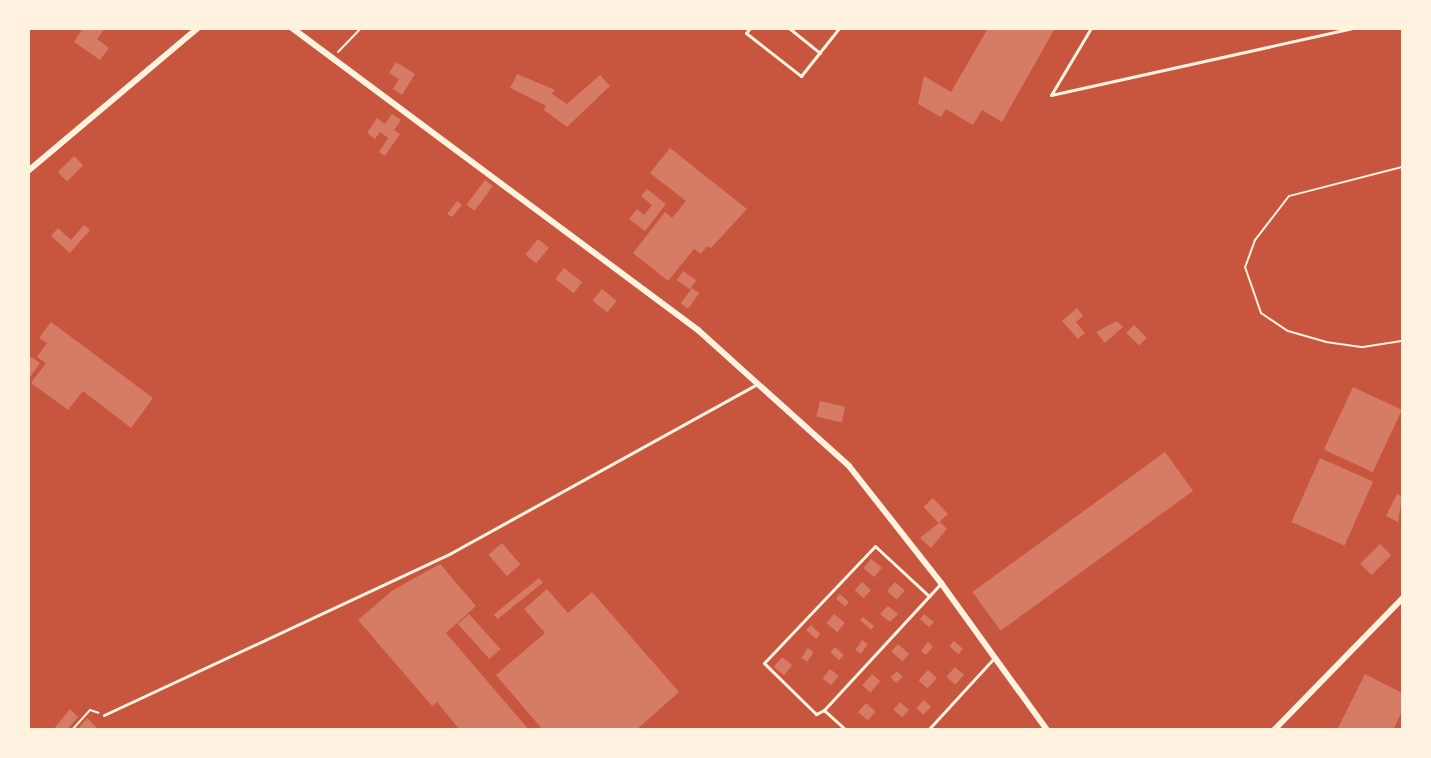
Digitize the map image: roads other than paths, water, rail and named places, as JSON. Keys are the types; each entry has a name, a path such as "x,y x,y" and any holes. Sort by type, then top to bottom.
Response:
{"street":[{"path":"28,171 198,28"},
{"path":"292,28 539,209 698,330 849,466 941,583 1047,729"},
{"path":"1274,729 1402,599"}],"lane":[{"path":"750,28 746,33 801,76 838,29"},
{"path":"789,28 820,53"},
{"path":"1090,28 1052,95 1352,28"},
{"path":"104,715 452,553 759,383"},
{"path":"929,596 875,546 764,663 816,714 824,710 941,583"},
{"path":"928,729 995,657"},
{"path":"824,710 846,729"}]}
